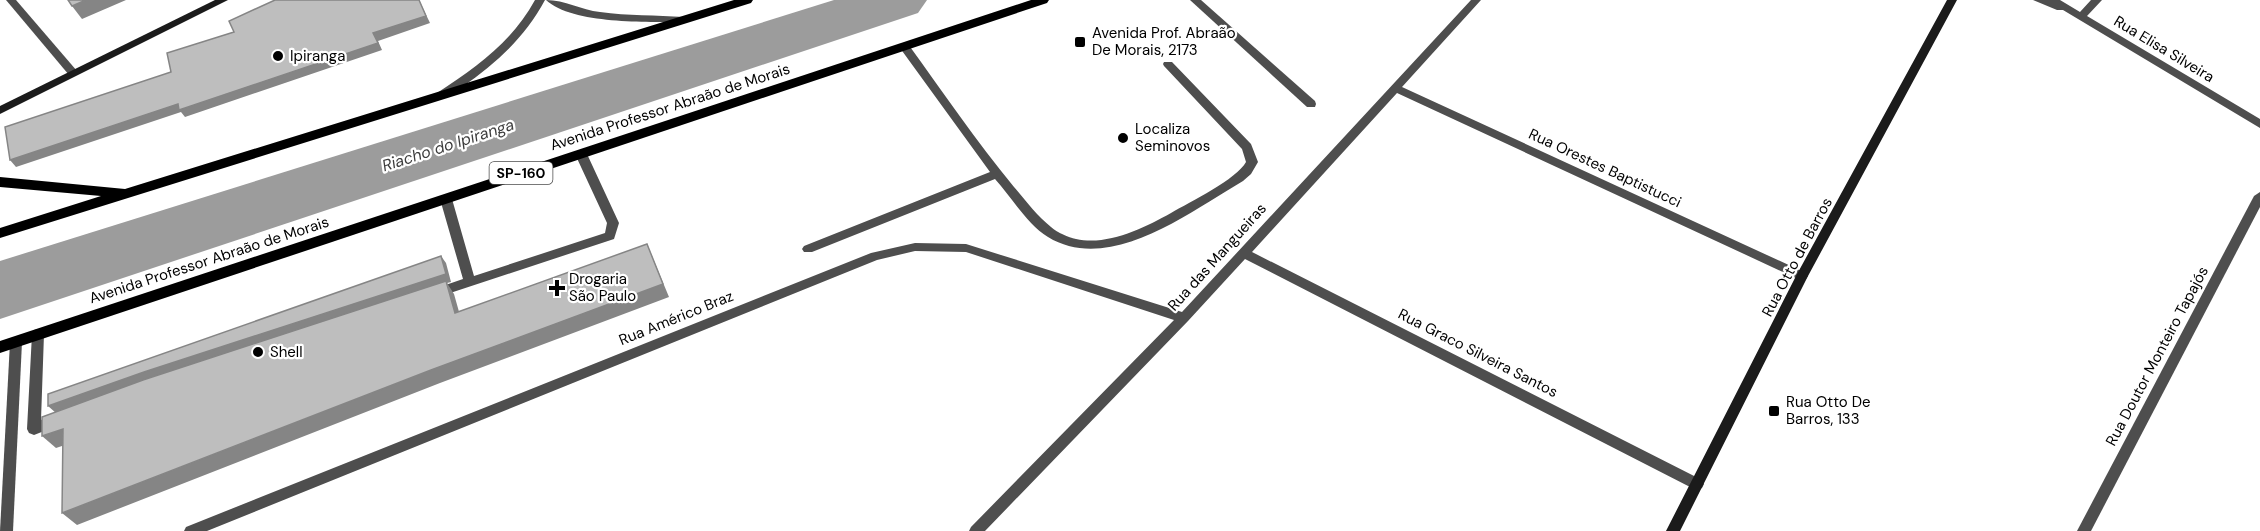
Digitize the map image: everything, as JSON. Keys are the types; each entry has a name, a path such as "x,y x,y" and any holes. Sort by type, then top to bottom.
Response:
{"main road":[{"path":"0,233 747,0"},
{"name":"Avenida Professor Abraão de Morais","path":"0,347 1043,0"},
{"path":"0,182 130,194"}],"street":[{"path":"11,0 73,73"},
{"path":"0,110 223,0"},
{"path":"436,97 483,69 507,48 533,14 540,0"},
{"path":"551,0 561,6 600,14 684,20"},
{"path":"1195,0 1311,104"},
{"name":"Rua das Mangueiras","path":"976,531 1184,318 1476,0"},
{"name":"Rua Otto de Barros","path":"1673,531 1802,276 1952,0"},
{"path":"2038,0 2081,16 2097,0"},
{"name":"Rua Elisa Silveira","path":"2053,0 2260,124"},
{"path":"904,46 997,174 1052,234 1071,244 1091,245 1135,237 1239,178 1252,162 1247,147 1168,64"},
{"name":"Rua Orestes Baptistucci","path":"1395,87 1802,276"},
{"path":"425,297 610,236 613,223 580,154"},
{"path":"808,249 997,174"},
{"name":"Rua Doutor Monteiro Tapajós","path":"2084,531 2260,196"},
{"path":"446,199 470,282"},
{"name":"Rua Américo Braz","path":"191,531 864,260 905,249 966,249 1184,318"},
{"name":"Rua Graco Silveira Santos","path":"1243,253 1698,484"},
{"path":"38,334 34,429 67,417"},
{"path":"6,531 16,342"}],"building":[{"path":"68,0 86,0 72,6"},
{"name":"Ipiranga","path":"275,0 419,0 426,16 373,33 378,43 179,110 178,104 10,160 5,127 171,72 167,53 234,32 229,21"},
{"path":"647,244 663,284 431,370 62,513 63,429 42,436 42,417 143,380 446,281 455,313"},
{"path":"441,256 446,274 144,372 48,406 48,394"}],"waterway":[{"name":"Riacho do Ipiranga","path":"0,290 897,0"}],"place":[{"name":"Avenida Prof. Abraão De Morais, 2173","path":"1080,42"},
{"name":"Ipiranga","path":"278,56"},
{"name":"Localiza Seminovos","path":"1123,138"},
{"name":"Drogaria São Paulo","path":"557,288"},
{"name":"Shell","path":"258,352"},
{"name":"Rua Otto De Barros, 133","path":"1774,411"}]}
